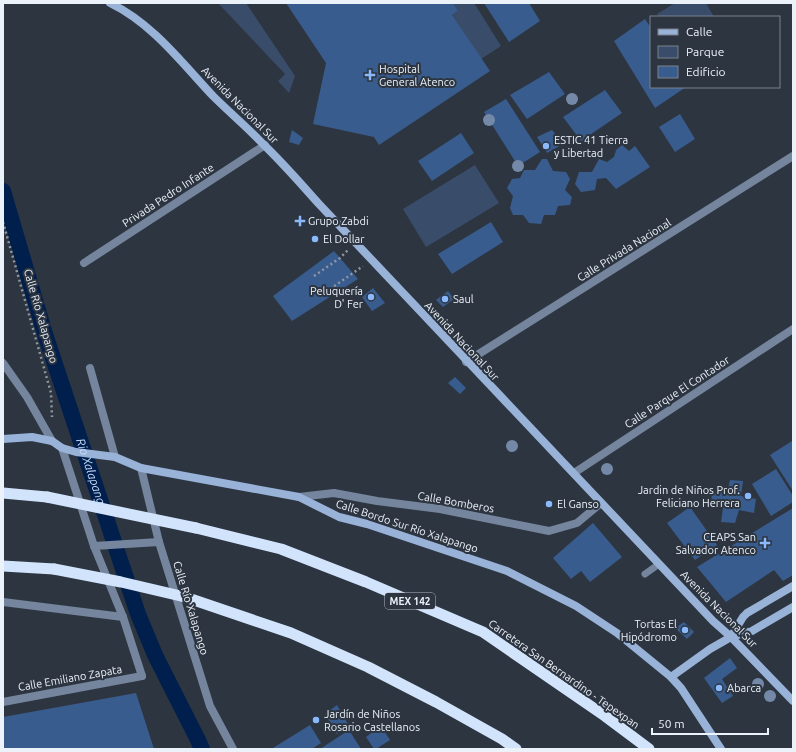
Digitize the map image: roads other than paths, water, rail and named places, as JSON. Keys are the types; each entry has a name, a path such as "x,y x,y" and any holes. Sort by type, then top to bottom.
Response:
{"highway":[{"name":"Carretera San Bernardino - Tepexpan","path":"3,493 47,497 196,528 281,549 366,582 483,632 605,716 650,749"},
{"path":"3,566 54,569 121,582 185,597 291,633 368,667 436,702 502,739 516,749"}],"main road":[{"name":"Avenida Nacional Sur","path":"110,3 121,5 150,29 169,47 214,96 265,145 466,362 574,473 659,564 793,701"},
{"name":"Calle Bordo Sur Río Xalapango","path":"3,439 32,437 52,441 62,448 76,452 115,457 141,468 299,497 339,517 367,524 507,571 576,606 617,633 671,677 681,688 720,749"},
{"path":"731,637 747,613 793,586"},
{"path":"671,677 710,649 731,637 752,631 793,606"}],"street":[{"name":"Privada Pedro Infante","path":"84,263 265,145"},
{"name":"Calle Privada Nacional","path":"466,362 793,156"},
{"name":"Calle Parque El Contador","path":"574,473 793,329"},
{"path":"3,363 27,397 52,441"},
{"path":"90,368 115,457"},
{"path":"3,602 122,617 94,546 62,448"},
{"name":"Calle Río Xalapango","path":"141,468 159,542 210,706 233,749"},
{"name":"Calle Bomberos","path":"299,497 334,493 440,509 549,531 577,523 601,502"},
{"path":"94,546 159,542"},
{"name":"Calle Emiliano Zapata","path":"3,702 142,676 122,617"}],"lane":[{"path":"645,574 659,564"}],"waterway":[{"name":"Rio Xalapango","path":"3,191 45,334 138,614 155,655 202,749"}],"place":[{"name":"Hospital General Atenco","path":"370,75"},
{"name":"ESTIC 41 Tierra y Libertad","path":"546,146"},
{"name":"Grupo Zabdi","path":"300,221"},
{"name":"El Dollar","path":"315,239"},
{"name":"Peluquería D' Fer","path":"371,297"},
{"name":"Saul","path":"445,299"},
{"name":"Jardin de Niños Prof. Feliciano Herrera","path":"748,496"},
{"name":"El Ganso","path":"549,504"},
{"name":"CEAPS San Salvador Atenco","path":"765,543"},
{"name":"Tortas El Hipódromo","path":"685,630"},
{"name":"Abarca","path":"719,688"},
{"name":"Jardín de Niños Rosario Castellanos","path":"316,720"}]}
